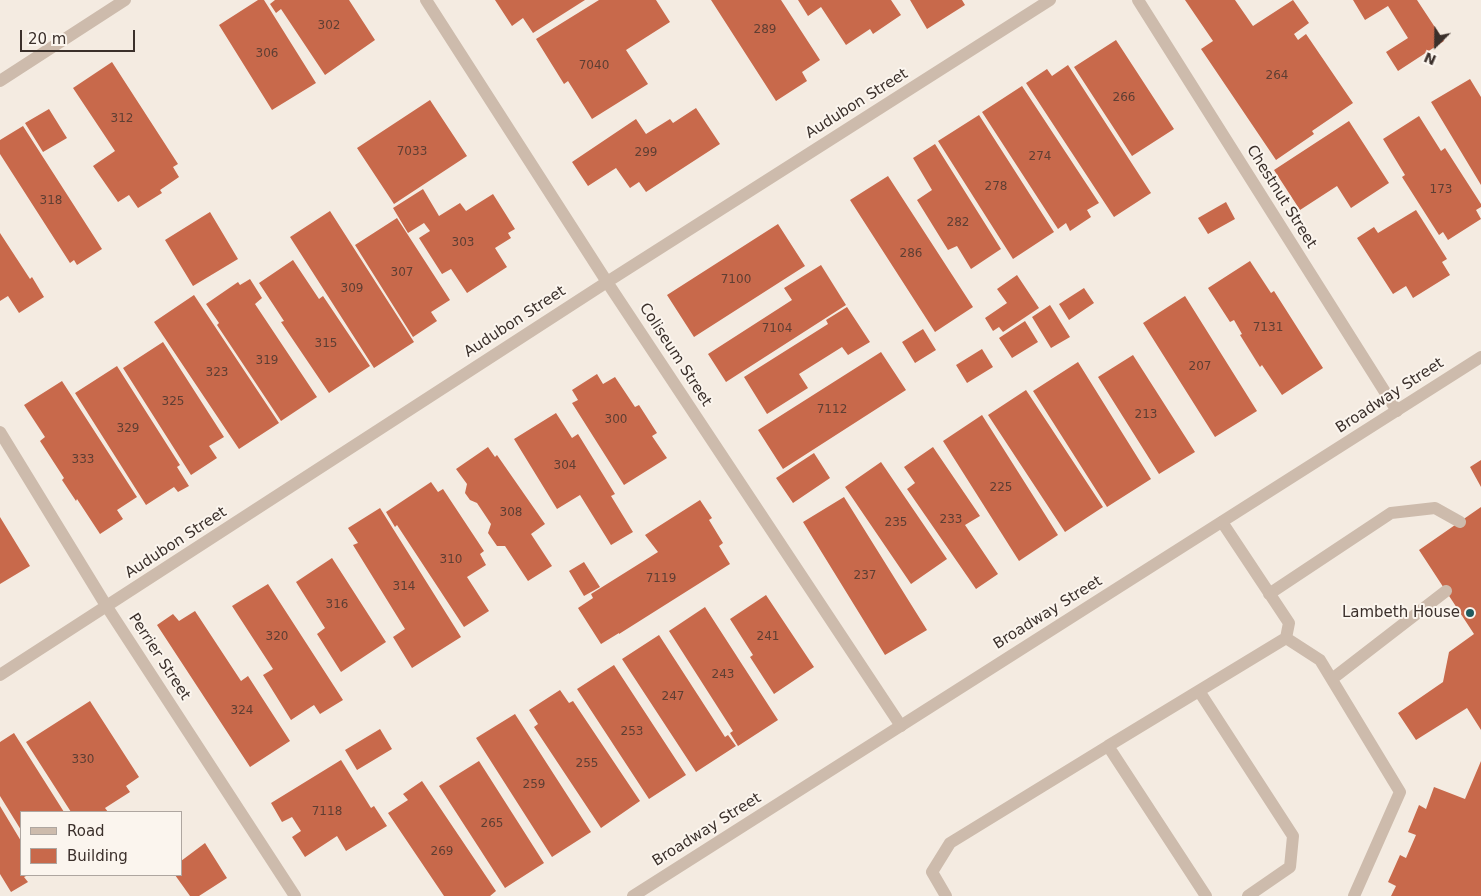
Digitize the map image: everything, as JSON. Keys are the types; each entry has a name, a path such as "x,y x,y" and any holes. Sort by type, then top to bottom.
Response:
{"street":[{"path":"0,81 125,0"},
{"name":"Coliseum Street","path":"426,0 607,282 901,726"},
{"name":"Audubon Street","path":"0,675 607,282 1050,0"},
{"name":"Chestnut Street","path":"1138,0 1397,411"},
{"name":"Broadway Street","path":"634,896 1481,357"},
{"name":"Perrier Street","path":"0,432 107,607 295,896"},
{"path":"1269,594 1391,513 1435,508 1460,522"},
{"path":"946,896 932,872 950,843 1286,638 1289,623 1222,522"},
{"path":"1332,679 1446,591"},
{"path":"1286,638 1320,660 1400,792 1354,896"},
{"path":"1199,691 1293,836 1290,866 1248,896"},
{"path":"1108,746 1206,896"}],"building":[{"path":"258,0 264,0 316,83 272,110 219,25"},
{"path":"275,0 349,0 375,40 325,75 281,9 276,13 270,4"},
{"path":"495,0 585,0 533,33 523,18 512,26"},
{"path":"599,0 656,0 670,22 626,50 648,84 592,119 568,81 564,84 536,39"},
{"path":"711,0 781,0 820,60 802,72 807,81 776,101"},
{"path":"798,0 891,0 901,15 873,34 870,29 846,45 821,7 808,16"},
{"path":"910,0 962,0 965,5 927,29"},
{"path":"1185,0 1235,0 1253,26 1293,0 1309,23 1294,34 1298,40 1306,34 1353,103 1312,131 1314,134 1276,160 1201,49 1213,41"},
{"path":"1353,0 1417,0 1444,41 1398,71 1386,52 1408,38 1388,6 1365,20"},
{"path":"1116,40 1174,129 1132,156 1074,67"},
{"path":"112,62 178,164 173,167 179,177 160,190 162,193 138,208 129,195 118,202 93,166 115,151 73,88"},
{"path":"1068,65 1151,193 1114,217 1026,83 1047,69 1052,76"},
{"path":"1470,79 1481,97 1481,185 1431,102"},
{"path":"1022,86 1099,203 1087,210 1091,217 1070,231 1066,223 1058,229 982,112"},
{"path":"430,100 467,156 394,204 357,148"},
{"path":"696,108 720,144 646,192 639,182 630,188 616,168 588,186 572,162 636,119 646,134 670,119 673,123"},
{"path":"49,109 67,138 43,152 25,123"},
{"path":"979,115 1054,232 1013,259 938,141"},
{"path":"1419,116 1441,151 1445,148 1481,204 1481,207 1476,210 1481,219 1448,240 1443,232 1439,235 1402,177 1405,175 1383,139"},
{"path":"1349,121 1389,183 1351,208 1337,186 1300,210 1274,170"},
{"path":"23,126 102,249 77,265 74,260 70,263 0,154 0,140"},
{"path":"935,144 1001,249 971,269 957,246 948,250 917,200 932,190 913,158"},
{"path":"888,176 973,307 935,332 850,200"},
{"path":"423,189 439,216 460,203 466,211 493,194 515,229 508,233 511,238 495,248 507,267 467,293 451,269 442,274 419,238 430,231 424,223 408,233 393,208"},
{"path":"1226,202 1235,219 1208,234 1198,218"},
{"path":"1416,210 1447,259 1442,262 1450,275 1413,298 1406,286 1393,294 1357,238 1374,227 1378,233"},
{"path":"330,211 414,342 374,368 290,237"},
{"path":"210,212 238,259 193,286 165,240"},
{"path":"397,218 450,300 431,312 437,321 413,337 355,245"},
{"path":"778,224 805,266 694,337 667,295"},
{"path":"0,233 44,297 19,313 8,296 0,301"},
{"path":"293,260 319,299 323,296 370,366 329,393 281,322 284,321 259,283"},
{"path":"1250,261 1271,293 1274,291 1323,368 1282,395 1262,365 1260,367 1240,335 1242,334 1234,320 1230,322 1208,288"},
{"path":"821,265 846,305 726,382 708,354 792,300 784,288"},
{"path":"1017,275 1039,308 1003,332 999,327 993,331 985,318 1007,303 997,289"},
{"path":"250,279 262,298 255,304 317,397 281,421 217,325 219,323 206,304 238,282 240,285"},
{"path":"1084,288 1094,303 1069,320 1059,304"},
{"path":"194,295 279,423 239,449 154,322"},
{"path":"1185,296 1257,411 1215,437 1143,323"},
{"path":"1050,305 1070,337 1051,348 1032,317"},
{"path":"847,307 870,342 848,355 842,347 799,374 808,388 767,414 744,377 828,324 826,320"},
{"path":"1025,321 1038,342 1012,358 999,338"},
{"path":"923,329 936,350 915,363 902,342"},
{"path":"163,342 224,437 209,446 217,458 191,475 123,368"},
{"path":"982,349 993,367 967,383 956,365"},
{"path":"881,352 906,390 783,469 758,430"},
{"path":"1133,355 1195,452 1159,474 1098,377"},
{"path":"1078,362 1151,479 1107,507 1033,391"},
{"path":"117,366 180,465 177,467 189,486 178,492 174,487 146,505 75,393"},
{"path":"597,374 603,384 615,377 635,407 639,405 657,433 652,436 667,458 624,485 572,403 578,400 572,390"},
{"path":"62,381 137,497 117,510 123,519 100,534 62,480 64,478 40,441 45,437 24,405"},
{"path":"1026,390 1103,507 1065,532 988,415"},
{"path":"556,413 572,438 578,434 615,494 611,496 633,532 611,545 580,495 557,509 514,439"},
{"path":"982,415 1058,535 1019,561 943,441"},
{"path":"488,447 495,457 497,455 545,524 531,534 552,566 528,581 505,546 497,546 488,533 491,524 477,503 470,500 465,493 467,484 456,469"},
{"path":"933,447 980,516 965,525 998,574 976,589 907,489 915,483 904,467"},
{"path":"814,453 830,478 793,503 776,478"},
{"path":"1481,460 1481,487 1470,467"},
{"path":"881,462 947,559 911,584 845,487"},
{"path":"431,482 438,492 443,489 484,551 480,554 486,565 467,577 489,611 464,627 397,525 395,527 386,512"},
{"path":"844,497 927,630 885,655 803,522"},
{"path":"700,500 712,518 709,520 723,543 719,546 730,564 601,644 578,608 593,598 591,594 658,552 645,535"},
{"name":"Lambeth House","path":"1481,507 1481,730 1467,708 1416,740 1398,713 1443,682 1449,652 1474,634 1419,550"},
{"path":"380,508 461,637 412,668 393,637 405,629 353,545 358,543 348,528"},
{"path":"0,517 30,566 0,584"},
{"path":"332,558 386,642 341,672 317,634 325,628 296,582"},
{"path":"584,562 600,587 584,596 569,571"},
{"path":"268,584 343,700 320,714 314,705 291,720 263,675 273,669 232,606"},
{"path":"766,595 814,667 774,694 750,657 753,655 730,619"},
{"path":"705,607 778,720 738,746 730,733 733,731 669,631"},
{"path":"195,611 241,681 248,676 290,741 250,767 157,625 173,614 179,621"},
{"path":"659,635 725,737 728,735 736,746 696,772 622,659"},
{"path":"614,665 686,775 649,799 577,689"},
{"path":"560,690 569,703 573,701 640,801 601,828 534,727 538,724 529,710"},
{"path":"90,701 139,777 126,786 130,792 105,808 107,811 70,811 26,742"},
{"path":"515,714 591,832 552,857 476,738"},
{"path":"380,729 392,749 357,770 345,750"},
{"path":"14,733 63,811 20,811 20,828 0,796 0,742"},
{"path":"341,760 371,808 374,806 387,826 346,851 337,836 305,857 292,837 301,831 292,817 282,822 271,803"},
{"path":"479,761 544,863 505,888 439,786"},
{"path":"1481,761 1481,896 1391,896 1396,886 1388,882 1400,855 1406,858 1416,835 1408,832 1419,805 1426,809 1434,787 1465,799"},
{"path":"422,781 496,891 490,896 444,896 388,813 408,800 403,794"},
{"path":"0,806 20,839 20,876 26,876 24,877 28,882 11,892 0,874"},
{"path":"205,843 227,878 199,896 190,896 176,876 182,876 182,860"}],"place":[{"name":"Lambeth House","path":"1470,613"}]}
